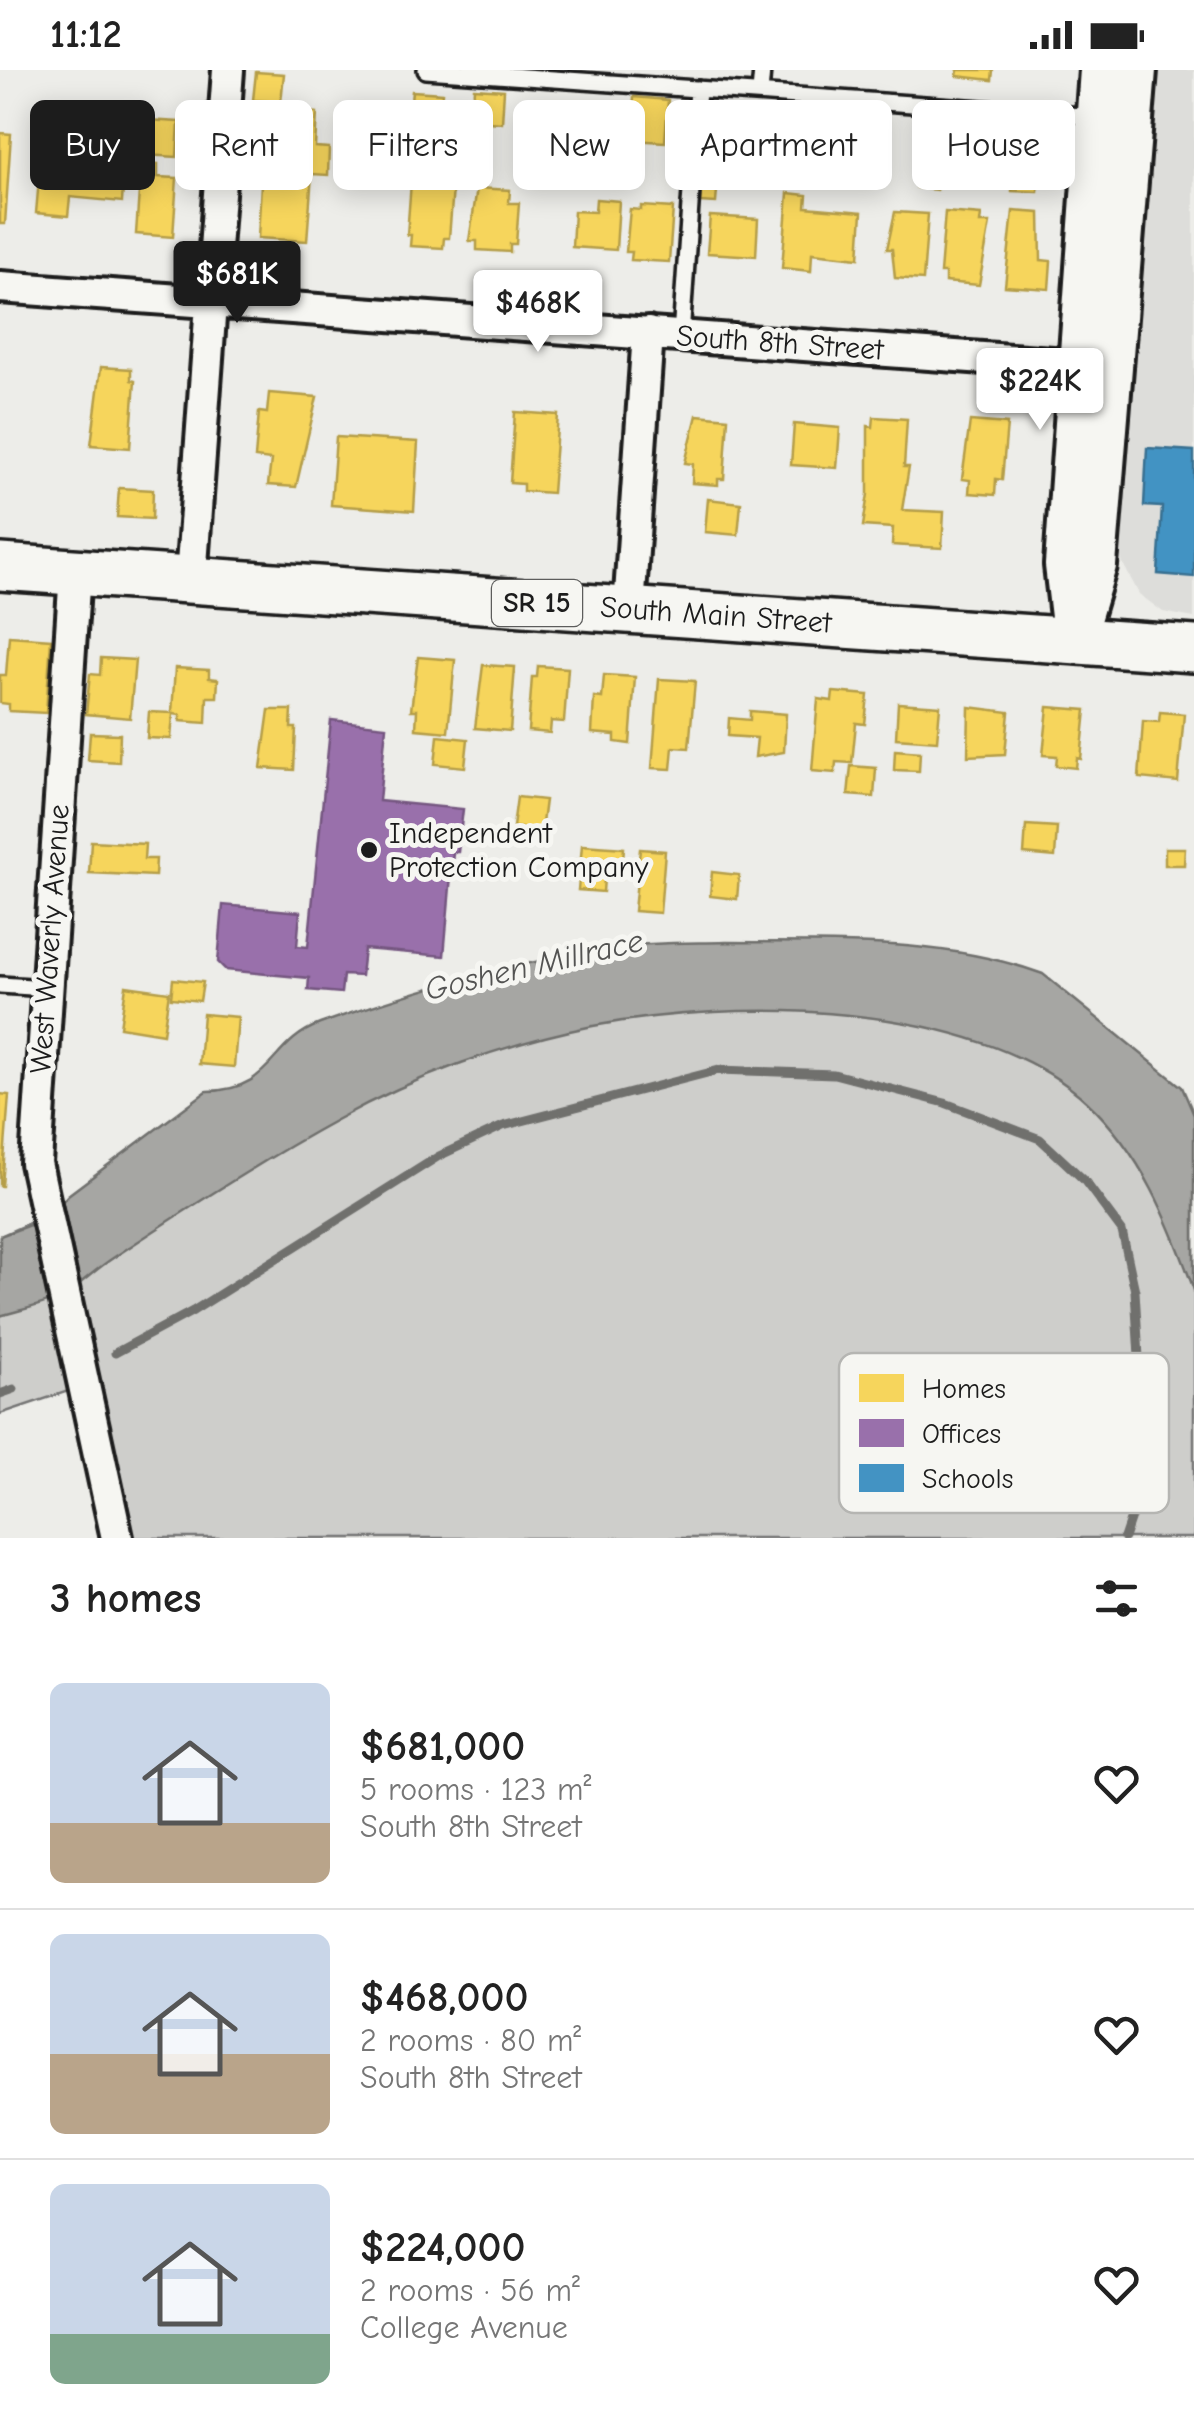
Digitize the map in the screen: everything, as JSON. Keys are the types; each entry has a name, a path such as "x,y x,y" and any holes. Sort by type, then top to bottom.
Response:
{"main road":[{"path":"1074,639 1065,565 1100,70"},
{"path":"1074,639 1096,565 1136,70"},
{"name":"South Main Street","path":"0,567 1074,639"},
{"name":"SR 15","path":"1074,639 1194,649"}],"street":[{"path":"191,579 228,70"},
{"name":"South 8th Street","path":"0,287 1080,365"},
{"path":"628,609 648,333"},
{"name":"West Waverly Avenue","path":"75,572 36,1141 38,1186 117,1538"}],"lane":[{"path":"426,70 1096,118"},
{"path":"760,94 762,70"},
{"path":"681,336 698,89"},
{"path":"0,984 47,988"}],"shaded area":[{"path":"1151,70 1194,70 1194,618 1163,612 1139,594 1122,562 1117,541"},
{"path":"644,982 1014,1008 1194,1207 1194,1538 131,1538 89,1384 0,1414 0,1236 265,1117"}],"water":[{"name":"Goshen Millrace","path":"726,942 926,948 1005,962 1043,974 1182,1087 1194,1115 1194,1290 1152,1189 1123,1143 1087,1102 1039,1068 983,1043 919,1026 851,1015 714,1012 650,1017 561,1033 430,1075 368,1103 252,1169 113,1258 64,1295 0,1316 0,1236 46,1219 68,1195 207,1091 246,1083 303,1032 393,999 542,960 631,945"}],"building: Homes":[{"path":"958,70 993,70 992,80 957,76"},
{"path":"256,72 284,74 281,100 253,100"},
{"path":"474,88 504,90 502,123 493,122 493,100 473,100"},
{"path":"412,91 442,93 441,100 411,100"},
{"path":"634,97 668,100 665,142 645,141 645,100"},
{"path":"313,113 317,113 315,147 329,148 328,175 313,174"},
{"path":"155,120 175,122 175,157 155,156"},
{"path":"0,133 11,134 5,224 0,224"},
{"path":"155,164 158,164 158,177 175,178 173,237 136,234 139,190 155,190"},
{"path":"38,190 123,190 122,202 70,197 68,216 36,213"},
{"path":"261,190 311,190 307,241 258,238"},
{"path":"410,190 453,190 449,238 444,238 443,248 410,246 411,235 407,235"},
{"path":"477,190 510,190 509,203 519,203 516,244 510,244 510,252 477,250 477,241 469,241"},
{"path":"701,190 717,190 716,203 700,202"},
{"path":"788,193 807,195 806,207 862,212 859,258 812,253 811,271 782,268"},
{"path":"596,199 619,201 616,250 572,247 574,211 595,212"},
{"path":"641,206 673,208 669,262 631,260 632,252 626,252 630,209 641,210"},
{"path":"1013,211 1040,213 1041,260 1051,261 1049,289 1005,286"},
{"path":"895,212 928,214 923,280 895,278 892,249 887,249"},
{"path":"945,212 981,215 980,223 990,223 979,285 945,282 945,273 940,273"},
{"path":"710,216 758,219 756,256 707,253"},
{"path":"101,367 131,369 131,380 135,381 130,448 91,445"},
{"path":"269,393 317,397 296,487 268,485 271,460 255,458 259,412 267,413"},
{"path":"515,412 558,415 552,493 523,491 523,484 510,483"},
{"path":"697,415 728,418 724,479 718,479 718,485 692,483 693,464 685,463"},
{"path":"874,417 907,419 904,467 909,467 902,510 944,512 942,548 892,545 893,528 863,526 868,494 868,426 873,427"},
{"path":"970,421 1007,424 1002,480 996,479 995,495 969,493 970,480 962,479"},
{"path":"794,424 840,428 837,468 791,465"},
{"path":"336,437 418,442 414,511 331,505"},
{"path":"119,488 153,490 152,519 117,517"},
{"path":"708,499 741,503 738,535 705,532"},
{"path":"9,636 51,639 46,713 9,711 9,704 0,703 0,675 6,675"},
{"path":"418,657 455,660 448,732 416,729 417,710 411,710"},
{"path":"101,658 135,660 130,718 86,714 90,674 100,675"},
{"path":"483,665 515,667 510,731 475,728"},
{"path":"538,666 568,668 564,722 551,721 550,733 528,731 532,677 537,677"},
{"path":"175,668 209,670 209,678 218,679 217,697 207,697 206,723 180,721 180,715 173,714 171,739 147,738 149,712 172,713"},
{"path":"604,675 635,677 630,744 615,742 615,735 592,733 594,697 602,698"},
{"path":"659,679 695,681 689,748 673,747 671,769 652,768"},
{"path":"833,692 868,695 865,724 856,723 852,763 836,762 835,773 812,771 818,699 832,701"},
{"path":"898,703 940,706 937,741 896,738"},
{"path":"969,707 1009,712 1005,754 968,756"},
{"path":"1048,707 1086,710 1081,759 1077,758 1076,768 1056,766 1057,756 1043,755"},
{"path":"269,710 292,710 291,728 296,728 294,770 261,768"},
{"path":"750,711 786,714 784,752 755,757 757,738 728,736 729,718 750,720"},
{"path":"1160,712 1184,714 1178,782 1139,778 1143,721 1159,722"},
{"path":"90,733 120,734 119,762 88,760"},
{"path":"438,736 468,739 465,767 435,764"},
{"path":"895,750 920,752 919,771 894,770"},
{"path":"851,766 876,768 874,797 848,795"},
{"path":"517,797 545,800 541,831 513,827"},
{"path":"1026,825 1057,827 1055,857 1024,854"},
{"path":"91,841 145,844 144,859 156,859 155,876 89,873"},
{"path":"582,845 624,848 621,879 604,878 603,892 578,890"},
{"path":"1165,848 1185,848 1184,865 1165,865"},
{"path":"640,849 665,851 660,913 634,911"},
{"path":"712,872 739,875 737,899 710,896"},
{"path":"173,979 203,982 200,1001 171,998"},
{"path":"126,986 169,992 163,1034 120,1027"},
{"path":"203,1014 238,1017 234,1067 199,1064"},
{"path":"0,1094 9,1095 2,1186 0,1186"}],"building: Offices":[{"path":"331,720 386,726 379,801 463,809 458,852 453,852 444,956 364,949 361,976 343,975 341,993 308,990 309,978 226,970 218,962 223,905 300,912 297,946 308,947"}],"building: Schools":[{"path":"1147,448 1194,451 1194,577 1158,574 1162,507 1144,506"}],"waterway":[{"path":"115,1353 193,1311 439,1156 503,1126 719,1070 834,1074 945,1103 1040,1139 1084,1180 1122,1231 1135,1291 1139,1353"},
{"path":"0,1394 14,1389"},
{"path":"1124,1538 1132,1513"}],"place":[{"name":"Independent Protection Company","path":"369,850"}]}
